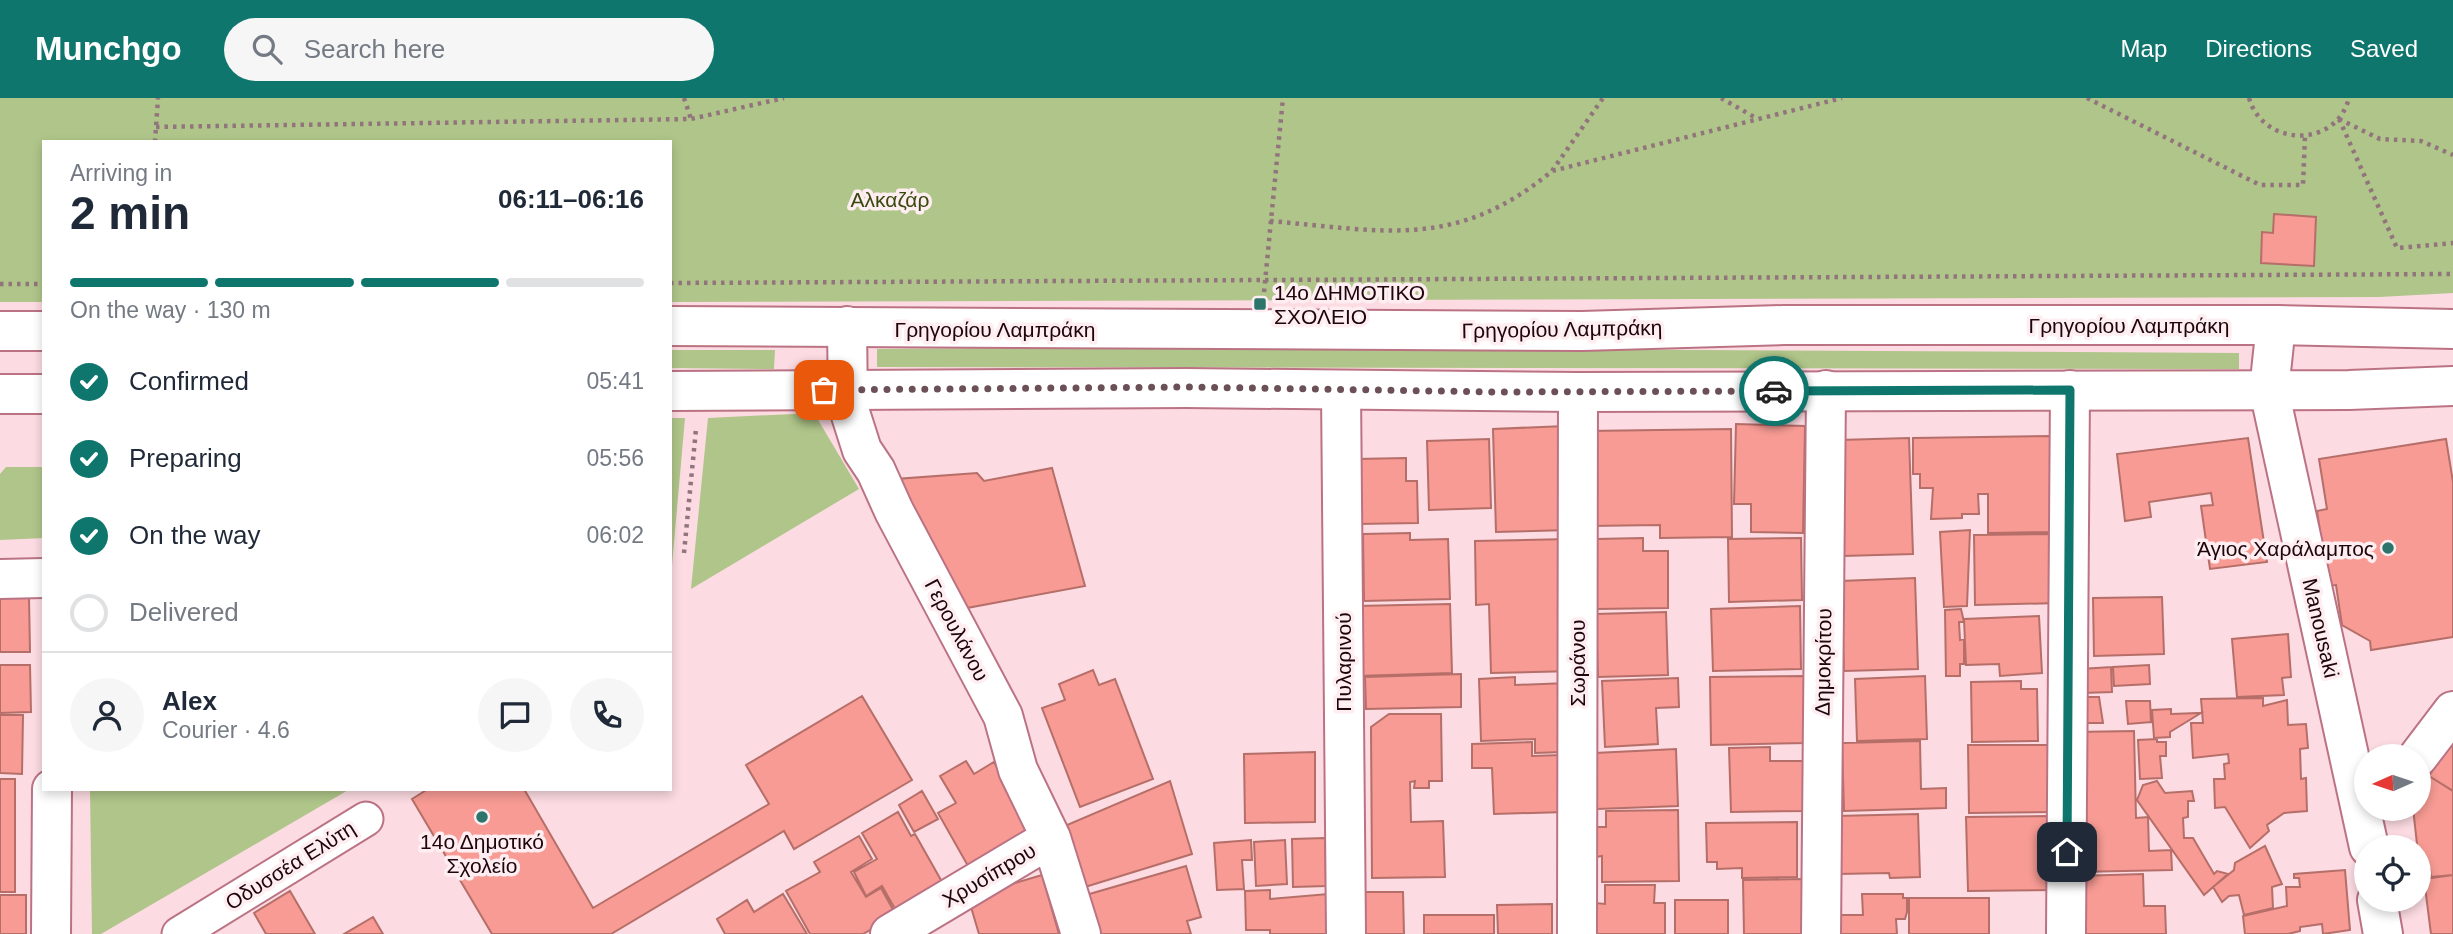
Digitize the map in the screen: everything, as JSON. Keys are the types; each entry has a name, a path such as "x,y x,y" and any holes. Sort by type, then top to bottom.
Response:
{"street":[{"name":"Γρηγορίου Λαμπράκη","path":"672,326 1582,331 1784,325 2453,329"},
{"name":"Γερουλάνου","path":"848,326 847,391 850,415 862,450 876,471 894,511 1003,716 1018,770 1051,838 1082,934"},
{"name":"Manousaki","path":"2276,326 2269,390 2371,827"},
{"path":"0,331 42,331"},
{"path":"684,391 1186,387 1578,392 2269,390 2453,386"},
{"name":"Δημοκρίτου","path":"1821,934 1826,390"},
{"path":"2066,934 2070,390"},
{"name":"Πυλαρινού","path":"1341,391 1346,934"},
{"name":"Σωράνου","path":"1577,934 1578,392"},
{"path":"0,394 42,394"},
{"path":"0,579 42,578"},
{"path":"2428,744 2453,711"},
{"path":"51,934 52,791"},
{"name":"Οδυσσέα Ελύτη","path":"179,934 366,819"},
{"name":"Χρυσίπpου","path":"890,934 1051,838"},
{"path":"2379,912 2383,934"}],"path":[{"path":"155,140 158,98"},
{"path":"684,98 691,120"},
{"path":"156,127 691,120 784,98"},
{"path":"1264,282 1283,98"},
{"path":"1270,221 1397,232 1431,230 1463,223 1496,210 1526,193 1552,171 1603,98"},
{"path":"1721,98 1756,118"},
{"path":"1552,171 1842,98"},
{"path":"2087,98 2260,184 2303,185 2305,136"},
{"path":"2249,98 2262,121 2276,131 2292,136 2305,136 2326,130 2339,119 2349,98"},
{"path":"2339,119 2380,139 2421,141 2453,155"},
{"path":"2339,119 2397,247 2453,243"},
{"path":"672,283 2453,274"},
{"path":"0,284 42,284"},
{"path":"684,391 684,553"}],"green space":[{"name":"Αλκαζάρ","path":"0,98 2453,98 2453,293 2379,297 672,302 672,140 42,140 42,302 0,302"},
{"path":"1185,347 2239,353 2239,369 877,367 877,349"},
{"path":"672,350 775,350 774,369 672,368"},
{"path":"814,413 859,489 691,589 708,418"},
{"path":"672,418 685,418 672,565"},
{"path":"6,467 42,467 42,538 0,540 0,474"},
{"path":"90,791 347,791 101,934 92,934"}],"building":[{"path":"2274,214 2316,217 2314,266 2261,263 2262,232 2273,233"},
{"path":"1736,424 1805,426 1803,533 1751,532 1751,504 1734,504"},
{"path":"1565,426 1569,530 1496,532 1493,429"},
{"path":"1731,429 1732,537 1660,538 1660,525 1589,526 1587,431"},
{"path":"2051,436 2053,532 1988,533 1988,494 1978,494 1979,514 1962,514 1962,518 1931,519 1933,488 1920,488 1920,474 1913,474 1913,438"},
{"path":"1909,438 1913,554 1843,556 1839,440"},
{"path":"2248,438 2267,562 2210,569 2201,506 2213,505 2211,493 2149,502 2151,517 2125,521 2117,454"},
{"path":"1489,439 1491,508 1429,510 1427,441"},
{"name":"Άγιος Χαράλαμπος","path":"2446,439 2453,482 2453,637 2371,650 2370,641 2342,625 2336,585 2328,586 2317,511 2327,509 2319,459"},
{"path":"1406,458 1406,481 1417,481 1418,523 1357,524 1356,459"},
{"path":"1052,468 1085,586 956,610 896,479 977,473 984,481"},
{"path":"1970,530 1967,606 1944,607 1940,532"},
{"path":"1410,533 1410,540 1448,539 1450,599 1364,601 1363,534"},
{"path":"2056,534 2058,603 1975,605 1974,535"},
{"path":"1643,538 1643,551 1668,551 1668,608 1597,609 1596,539"},
{"path":"1801,538 1802,600 1729,602 1728,539"},
{"path":"1570,539 1574,671 1491,673 1489,604 1476,605 1475,541"},
{"path":"1915,578 1918,669 1844,671 1841,581"},
{"path":"29,597 30,652 0,652 0,598"},
{"path":"2162,597 2164,654 2094,656 2093,598"},
{"path":"1450,604 1452,673 1357,676 1356,606"},
{"path":"1800,606 1801,669 1713,671 1711,609"},
{"path":"1961,609 1964,622 1959,622 1960,640 1964,639 1964,664 1960,664 1960,676 1946,676 1945,610"},
{"path":"1666,612 1668,675 1598,677 1596,614"},
{"path":"2039,616 2042,673 2000,676 1999,664 1966,665 1964,619"},
{"path":"2288,634 2291,677 2282,678 2284,695 2237,697 2232,639"},
{"path":"0,665 30,665 31,712 0,713"},
{"path":"2149,665 2150,684 2114,686 2113,667"},
{"path":"2111,667 2112,692 2082,693 2081,669"},
{"path":"1093,670 1099,685 1115,679 1153,779 1080,807 1042,708 1065,700 1059,684"},
{"path":"1461,674 1461,707 1366,709 1365,677"},
{"path":"1807,676 1808,743 1711,745 1710,677"},
{"path":"1925,676 1927,739 1857,741 1855,679"},
{"path":"1515,677 1515,685 1567,683 1563,752 1535,753 1535,739 1481,741 1479,679"},
{"path":"1678,678 1679,707 1656,708 1658,744 1605,747 1602,681"},
{"path":"2021,681 2021,689 2037,689 2038,741 1972,742 1971,682"},
{"name":"14ο Δημοτικό Σχολείο","path":"862,696 912,780 794,849 784,831 611,934 492,934 412,799 425,791 525,791 593,908 769,804 746,765"},
{"path":"2083,697 2099,697 2103,723 2083,723"},
{"path":"2263,698 2263,706 2287,700 2288,725 2306,724 2308,748 2300,749 2301,779 2306,778 2307,811 2284,813 2267,825 2269,831 2250,848 2225,807 2215,808 2214,779 2225,779 2224,764 2229,763 2228,754 2193,758 2191,723 2203,723 2201,699"},
{"path":"2126,701 2150,701 2151,722 2128,724"},
{"path":"2171,709 2171,714 2201,713 2170,732 2170,737 2154,738 2152,710"},
{"path":"1389,714 1441,714 1442,781 1429,781 1429,788 1414,788 1415,781 1410,782 1411,822 1443,821 1445,877 1372,878 1371,727"},
{"path":"0,715 23,715 22,774 0,773"},
{"path":"2134,731 2136,818 2148,817 2149,851 2171,850 2172,870 2077,872 2074,732"},
{"path":"2453,738 2453,791 2431,777 2431,773"},
{"path":"2157,739 2157,742 2166,742 2166,756 2160,756 2162,778 2140,779 2138,740"},
{"path":"1920,741 1921,789 1946,788 1946,808 1844,811 1842,743"},
{"path":"1532,742 1532,756 1562,755 1564,812 1494,814 1492,768 1472,768 1472,744"},
{"path":"1968,745 2049,745 2050,812 1969,813"},
{"path":"1770,747 1770,761 1805,761 1806,811 1731,812 1729,748"},
{"path":"1676,749 1678,806 1597,809 1595,753"},
{"path":"1315,752 1315,822 1245,823 1244,754"},
{"path":"966,761 974,774 994,762 1032,830 968,866 938,813 956,803 940,776"},
{"path":"2431,777 2453,791 2453,875 2431,877 2431,835 2416,835 2414,821 2431,821"},
{"path":"0,779 15,779 15,892 0,892"},
{"path":"1170,781 1192,854 1085,887 1067,825"},
{"path":"2157,781 2165,793 2192,791 2194,801 2188,801 2188,817 2183,818 2184,838 2193,838 2214,874 2217,871 2228,874 2204,895 2137,800 2143,785"},
{"path":"922,791 938,819 914,832 899,805"},
{"path":"1678,810 1679,881 1602,882 1602,856 1596,857 1595,827 1606,827 1606,811"},
{"path":"898,812 911,836 915,834 946,889 899,916 882,886 866,896 854,872 877,859 862,833"},
{"path":"1918,814 1920,877 1890,878 1889,873 1838,874 1836,816"},
{"path":"2049,816 2050,890 1968,891 1966,817"},
{"path":"1797,822 1797,877 1742,878 1742,868 1717,869 1717,862 1707,862 1706,823"},
{"path":"859,836 872,859 851,872 866,897 881,888 896,915 863,934 810,934 786,891 820,872 814,862"},
{"path":"1325,838 1326,886 1293,887 1292,839"},
{"path":"1251,840 1252,860 1242,860 1244,889 1217,890 1214,843"},
{"path":"1285,840 1287,884 1256,886 1254,842"},
{"path":"2265,846 2282,884 2272,887 2273,908 2244,915 2239,895 2229,896 2222,902 2213,887 2234,870 2235,863"},
{"path":"1186,866 1201,917 1187,921 1191,934 1097,934 1086,895"},
{"path":"2345,870 2350,930 2323,934 2322,924 2300,927 2300,931 2288,934 2245,934 2243,916 2287,906 2286,887 2300,887 2299,878 2294,878 2294,874"},
{"path":"2143,874 2144,906 2165,906 2166,934 2079,934 2077,876"},
{"path":"1042,875 1059,934 979,934 968,897"},
{"path":"2453,875 2453,934 2431,934 2428,912 2431,912 2431,878"},
{"path":"1803,879 1804,934 1744,934 1743,880"},
{"path":"1605,885 1655,885 1654,903 1665,903 1665,934 1596,934 1596,903 1605,904"},
{"path":"1270,890 1270,899 1328,894 1329,934 1270,934 1270,930 1246,930 1245,891"},
{"path":"290,891 315,934 266,934 254,913"},
{"path":"1360,892 1403,892 1404,934 1361,934"},
{"path":"783,894 807,934 725,934 717,919 747,900 754,912"},
{"path":"1862,894 1903,894 1903,898 1907,898 1905,919 1896,919 1897,934 1837,934 1837,915 1863,915"},
{"path":"0,895 26,895 26,934 0,934"},
{"path":"1909,898 1989,898 1989,934 1909,934"},
{"path":"1675,900 1728,900 1728,934 1675,934"},
{"path":"1552,904 1552,934 1498,934 1497,905"},
{"path":"1424,915 1494,915 1494,934 1424,934"},
{"path":"373,917 383,934 344,934"}],"way so far":[{"path":"824,390 1186,387 1341,391 1774,391"}],"place":[{"name":"14ο ΔΗΜΟΤΙΚΟ ΣΧΟΛΕΙΟ","path":"1260,304"},
{"name":"Άγιος Χαράλαμπος","path":"2388,548"},
{"name":"14ο Δημοτικό Σχολείο","path":"482,817"}],"route":[{"path":"1774,391 2070,390 2067,852"}]}
